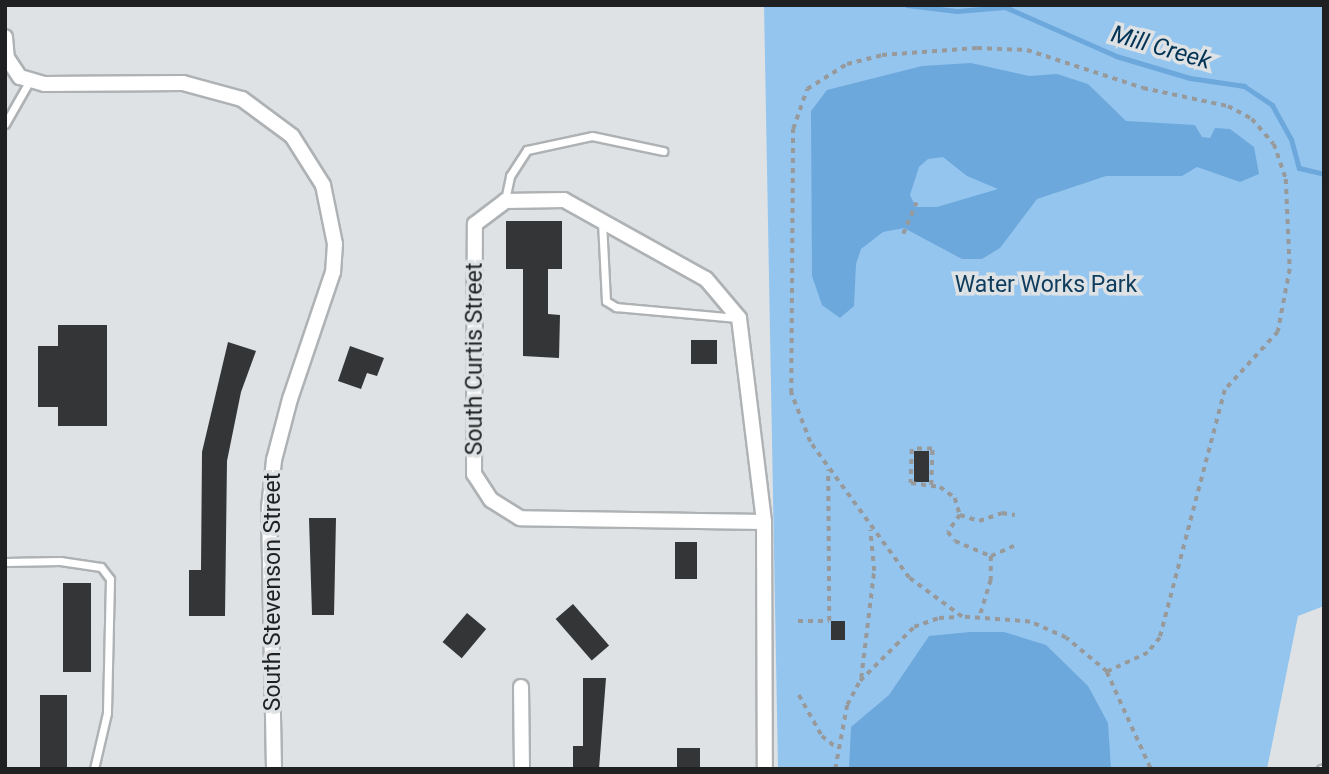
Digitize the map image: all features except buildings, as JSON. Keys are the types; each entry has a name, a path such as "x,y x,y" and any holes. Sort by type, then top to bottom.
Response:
{"street":[{"path":"5,37 7,58 20,77 30,79"},
{"name":"South Stevenson Street","path":"30,79 44,84 183,83 214,89 242,99 276,121 310,158 323,185 334,234 333,272 290,399 274,460 269,508 274,769"},
{"path":"505,201 564,200 706,279 739,318 764,522 765,769"},
{"name":"South Curtis Street","path":"505,201 475,224 474,474 491,500 520,518 764,522"},
{"path":"521,687 522,769"}],"lane":[{"path":"5,124 30,79"},
{"path":"505,201 510,176 527,150 592,136 663,151"},
{"path":"602,222 606,301 627,309 739,318"},
{"path":"5,562 74,563 101,568 110,579 107,713 94,769"}],"path":[{"path":"962,617 909,578 828,468 798,417 789,358 793,129 801,99 815,79 847,64 882,55 936,49 1027,50 1143,88 1228,107 1252,119 1274,145 1286,179 1290,269 1278,332 1225,390 1160,638 1148,653 1107,672"},
{"path":"903,234 916,203"},
{"path":"931,485 932,449 912,449 911,483 931,485 955,498 960,515"},
{"path":"798,621 830,621 828,468"},
{"path":"960,515 979,521 1002,513 1015,515"},
{"path":"960,515 948,531 955,541 991,556 1016,545"},
{"path":"860,681 874,571 870,527"},
{"path":"980,617 991,580 991,556"},
{"path":"835,769 847,705 860,681 914,628 939,618 980,617 1030,622 1054,632 1107,672 1152,769"},
{"path":"799,695 822,736 837,748"}],"green space":[{"name":"Water Works Park","path":"764,5 1324,5 1324,606 1298,616 1267,769 778,769"}],"shaded area":[{"path":"971,63 1029,76 1057,74 1088,84 1126,121 1195,125 1202,137 1210,138 1215,128 1230,129 1254,147 1259,174 1240,182 1197,167 1182,176 1106,176 1037,199 1000,248 982,259 962,259 904,228 883,232 861,249 856,264 854,306 840,318 822,305 812,276 811,111 827,90 922,66","holes":["943,157 967,176 998,189 937,207 916,207 910,195 919,167 928,159"]},
{"path":"1004,632 1046,645 1088,686 1108,723 1111,769 849,769 851,727 889,695 929,636"}],"waterway":[{"name":"Mill Creek","path":"907,5 957,11 1005,7 1116,56 1190,78 1244,86 1272,105 1291,139 1299,168 1324,174"}]}
